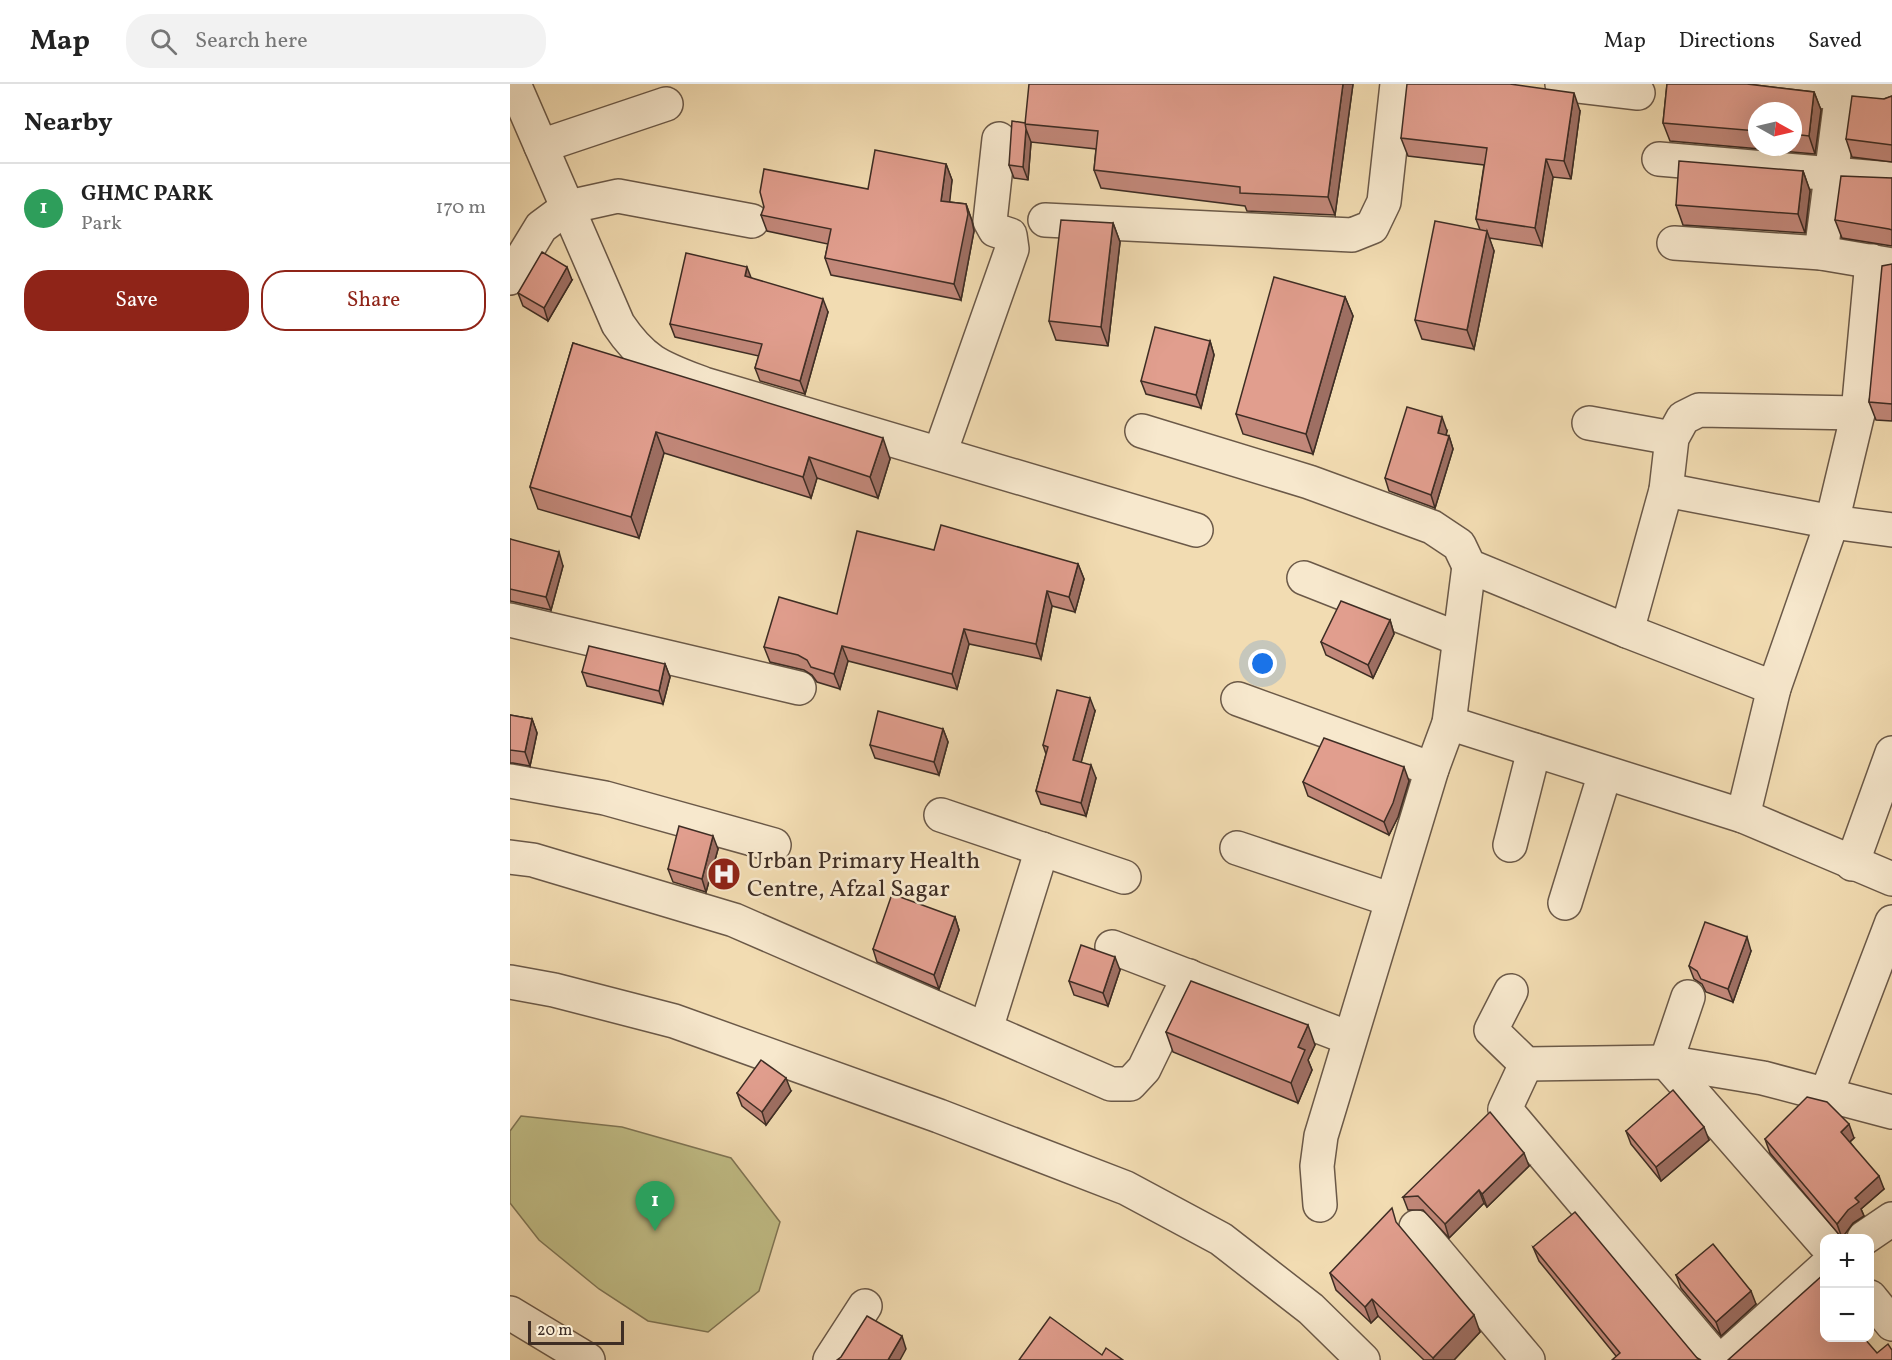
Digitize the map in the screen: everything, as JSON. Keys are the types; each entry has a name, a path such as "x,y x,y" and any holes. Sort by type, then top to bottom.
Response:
{"street":[{"path":"514,84 618,324 633,346 657,366 704,384 1196,530"},
{"path":"1045,220 1352,235 1372,227 1384,202 1397,84"},
{"path":"1562,84 1638,93"},
{"path":"1746,84 1843,88 1892,98"},
{"path":"1821,253 1843,88"},
{"path":"541,146 666,104"},
{"path":"940,453 1012,249 1010,235 994,230 990,221 999,139"},
{"path":"1659,159 1892,179"},
{"path":"510,278 541,227 568,207 618,196 752,221"},
{"path":"1674,243 1821,253 1882,263 1858,413 1832,522 1774,688 1743,816"},
{"path":"1627,631 1666,490 1672,438 1683,418 1699,410 1858,413"},
{"path":"1589,423 1672,438"},
{"path":"1142,431 1309,482 1432,527 1459,545 1469,566 1449,723 1432,769 1321,1136 1317,1166 1320,1205"},
{"path":"1666,490 1832,522 1892,530"},
{"path":"1469,566 1774,688"},
{"path":"1304,578 1460,639"},
{"path":"510,620 799,688"},
{"path":"1238,699 1432,769"},
{"path":"1449,723 1743,816 1892,879"},
{"path":"1510,845 1534,750"},
{"path":"1852,864 1892,753"},
{"path":"1565,903 1605,773"},
{"path":"510,781 605,798 774,844"},
{"path":"941,814 1124,877"},
{"path":"986,1029 1042,849"},
{"path":"1237,849 1392,900"},
{"path":"510,857 533,860 734,920 1111,1084 1130,1084 1144,1069 1189,976"},
{"path":"1826,1095 1892,922"},
{"path":"1112,947 1349,1038"},
{"path":"510,982 554,990 674,1021 939,1116 1126,1188 1221,1239 1311,1309 1363,1360"},
{"path":"1510,991 1491,1030 1517,1055 1666,1062 1763,1078 1892,1112"},
{"path":"1666,1062 1688,997"},
{"path":"1517,1055 1505,1109 1717,1360"},
{"path":"1666,1062 1820,1238"},
{"path":"1871,1234 1892,1219"},
{"path":"1416,1227 1528,1360"},
{"path":"1722,1360 1820,1272"},
{"path":"1874,1303 1892,1324"},
{"path":"830,1360 865,1306"},
{"path":"510,1313 588,1360"}],"shaded area":[{"path":"521,1116 622,1127 731,1158 780,1222 759,1291 708,1332 648,1321 599,1289 539,1240 510,1203 510,1131"}],"building":[{"path":"1029,84 1343,84 1328,197 1240,193 1240,187 1094,170 1098,131 1025,124"},
{"path":"1407,84 1510,84 1574,93 1564,161 1546,159 1535,228 1476,219 1487,148 1401,138"},
{"path":"1667,84 1747,84 1814,92 1809,136 1802,135 1802,102 1748,102 1748,130 1663,123"},
{"path":"1852,96 1884,99 1892,96 1892,145 1846,139"},
{"path":"1012,121 1025,123 1023,167 1009,165"},
{"path":"875,150 946,164 941,201 966,204 968,214 954,284 825,258 831,229 761,215 764,207 760,192 764,169 868,189"},
{"path":"1679,161 1803,171 1798,214 1676,205"},
{"path":"1841,176 1892,178 1892,230 1835,220"},
{"path":"1061,220 1113,223 1101,327 1049,321"},
{"path":"1435,221 1487,231 1467,330 1415,320"},
{"path":"542,252 567,267 544,308 518,293"},
{"path":"686,253 747,267 745,276 823,299 800,381 755,368 762,344 670,324"},
{"path":"1892,264 1892,404 1869,402 1882,266"},
{"path":"1274,277 1345,297 1306,434 1236,414"},
{"path":"1155,327 1210,341 1196,395 1141,381"},
{"path":"573,343 883,438 870,477 809,457 803,477 656,432 631,517 530,487"},
{"path":"1407,407 1442,417 1438,433 1449,436 1431,495 1385,478"},
{"path":"941,525 1078,564 1069,597 1047,591 1036,644 964,629 952,674 842,646 834,674 811,667 807,660 798,655 764,647 779,597 837,614 857,531 934,550"},
{"path":"510,539 559,552 546,597 510,589"},
{"path":"1341,601 1390,620 1368,665 1321,642"},
{"path":"589,646 665,664 659,691 582,672"},
{"path":"1057,690 1090,698 1073,760 1091,765 1081,803 1036,791 1048,747 1043,745"},
{"path":"878,711 943,729 934,762 870,745"},
{"path":"510,715 532,719 525,752 510,750"},
{"path":"1324,738 1404,767 1393,803 1384,822 1303,782"},
{"path":"679,826 713,836 702,879 668,869"},
{"path":"892,894 955,917 934,975 873,949"},
{"path":"1705,922 1747,937 1728,989 1701,979 1697,971 1689,966"},
{"path":"1081,945 1115,957 1103,993 1069,981"},
{"path":"1191,981 1308,1025 1298,1047 1305,1050 1291,1083 1166,1032"},
{"path":"761,1060 786,1078 762,1112 737,1093"},
{"path":"1673,1090 1704,1127 1656,1167 1626,1131"},
{"path":"1807,1097 1827,1102 1849,1124 1841,1132 1879,1176 1855,1198 1859,1202 1848,1210 1837,1224 1765,1139"},
{"path":"1490,1112 1524,1153 1482,1194 1479,1190 1445,1224 1418,1196 1403,1197"},
{"path":"1392,1208 1396,1222 1474,1315 1433,1358 1372,1299 1365,1307 1330,1273"},
{"path":"1575,1212 1701,1360 1612,1360 1620,1353 1533,1247"},
{"path":"1713,1244 1751,1291 1716,1322 1676,1275"},
{"path":"1820,1278 1820,1342 1867,1342 1877,1353 1888,1344 1892,1350 1892,1360 1728,1360"},
{"path":"867,1316 902,1336 888,1360 837,1360 841,1357"},
{"path":"1050,1317 1102,1355 1106,1348 1123,1360 1019,1360"}],"place":[{"name":"Urban Primary Health Centre, Afzal Sagar","path":"724,874"},
{"name":"GHMC PARK","path":"655,1231"}]}
